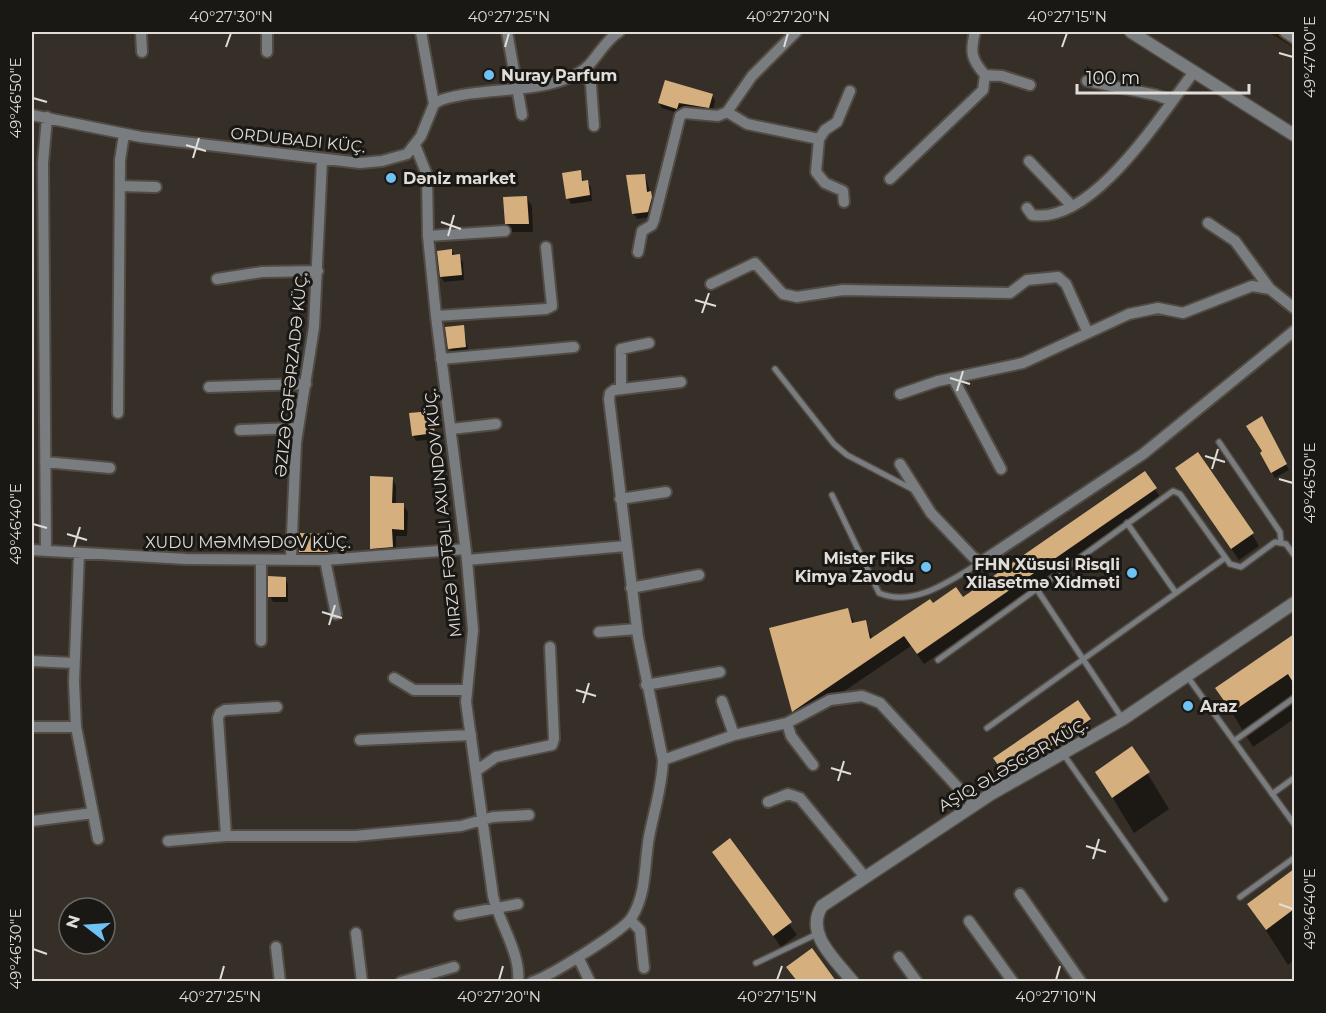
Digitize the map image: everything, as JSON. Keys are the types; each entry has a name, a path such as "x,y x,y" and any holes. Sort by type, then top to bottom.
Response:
{"street":[{"path":"141,32 142,52"},
{"path":"267,32 267,52"},
{"path":"415,145 434,104 421,32"},
{"path":"507,32 522,116"},
{"path":"434,104 453,96 568,77 585,69 606,43 619,32"},
{"path":"638,252 642,231 652,225 654,220 680,116 685,112 718,116 728,112 752,76 796,32"},
{"path":"975,32 971,54 973,62 985,75 1002,76 1030,85"},
{"path":"1131,32 1294,135"},
{"path":"1284,32 1294,38"},
{"path":"585,69 591,85 594,126"},
{"path":"1027,208 1032,215 1039,216 1072,206 1112,176 1194,72"},
{"path":"890,179 983,90 985,75"},
{"path":"1087,81 1156,95 1172,101"},
{"path":"844,202 843,190 825,183 816,172 819,139 825,129 837,122 850,91"},
{"path":"728,112 747,124 819,139"},
{"name":"ORDUBADI KÜÇ.","path":"32,115 124,135 322,160 382,161 407,154 415,145"},
{"path":"46,551 42,163 47,117"},
{"path":"118,413 120,186 124,135"},
{"name":"MIRZƏ FƏTƏLI AXUNDOV KÜÇ.","path":"415,145 427,175 428,236 436,316 467,560 473,641 465,690 496,909 516,960 518,981"},
{"name":"ƏZIZƏ CƏFƏRZADƏ KÜÇ.","path":"291,558 298,429 306,384 318,271 322,160"},
{"path":"1029,161 1072,206"},
{"path":"120,186 156,187"},
{"path":"1208,223 1235,241 1270,289 1294,308"},
{"path":"428,236 505,231"},
{"path":"436,316 546,309 552,306 546,248"},
{"path":"711,284 755,263 783,294 796,297 843,290 1010,293 1027,280 1058,277 1066,284 1087,331"},
{"path":"217,279 262,272 318,271"},
{"path":"900,394 953,378 1023,363 1087,331 1129,314 1158,308 1183,312 1252,286 1270,289"},
{"path":"900,464 938,521 981,562 1143,454 1294,331"},
{"path":"621,389 621,349 649,343"},
{"path":"441,359 574,347"},
{"path":"953,378 971,416 1001,469"},
{"path":"532,981 578,957 630,920 642,897 649,838 662,780 663,760 646,685 637,629 609,399 610,393 621,389 681,382"},
{"path":"209,387 306,384"},
{"path":"451,429 496,424"},
{"path":"240,430 298,429"},
{"path":"45,462 110,468"},
{"path":"620,499 666,492"},
{"path":"467,560 626,546"},
{"name":"XUDU MƏMMƏDOV KÜÇ.","path":"32,550 186,559 325,560 465,549"},
{"path":"79,553 74,663 76,727 98,840"},
{"path":"261,560 261,641"},
{"path":"325,560 336,614"},
{"path":"631,588 699,575"},
{"path":"853,981 817,934 816,918 822,906 974,805 1123,719 1294,603"},
{"path":"599,633 637,629"},
{"path":"476,771 496,757 552,745 554,739 550,647"},
{"path":"32,661 74,663"},
{"path":"646,685 720,672"},
{"path":"394,678 414,690 465,690"},
{"path":"663,760 734,735 787,723 830,700 862,696 871,698 880,704 974,805"},
{"path":"722,701 734,735"},
{"path":"226,836 220,713 225,710 277,707"},
{"path":"787,723 791,736 813,765"},
{"path":"32,727 76,727"},
{"path":"360,740 471,735"},
{"path":"768,802 788,795 800,798 864,877"},
{"path":"32,821 93,813"},
{"path":"168,841 226,836 356,836 461,826 484,820 529,815"},
{"path":"1020,894 1081,981"},
{"path":"459,915 518,904"},
{"path":"630,920 640,930 644,968"},
{"path":"969,921 1013,981"},
{"path":"357,933 362,981"},
{"path":"276,948 280,981"},
{"path":"578,957 590,981"},
{"path":"899,957 917,981"},
{"path":"401,981 454,967"}],"lane":[{"path":"775,369 834,444 847,456 917,491"},
{"path":"1219,442 1280,532 1281,542 1294,555"},
{"path":"938,660 1173,490 1180,494 1230,564 1241,567 1275,542 1281,542"},
{"path":"832,495 879,593 896,598 917,596 981,562"},
{"path":"1127,523 1176,593"},
{"path":"987,728 1226,558"},
{"path":"1036,588 1123,719"},
{"path":"1186,676 1294,824"},
{"path":"1234,741 1294,698"},
{"path":"1064,755 1165,899"},
{"path":"1272,794 1294,778"},
{"path":"1240,897 1294,858"},
{"path":"756,963 817,934"}],"building":[{"path":"665,80 713,94 709,108 679,103 677,109 658,103"},
{"path":"581,170 582,181 588,180 590,195 566,199 562,173"},
{"path":"645,174 647,192 651,191 652,197 648,212 632,214 626,175"},
{"path":"527,196 529,224 505,224 503,197"},
{"path":"452,249 452,255 460,254 462,275 440,277 437,251"},
{"path":"464,325 466,347 448,349 445,327"},
{"path":"432,411 435,433 412,436 409,413"},
{"path":"1262,416 1287,464 1271,473 1260,453 1262,451 1246,426"},
{"path":"1198,452 1254,533 1231,549 1175,468"},
{"path":"1145,471 1157,488 917,654 904,636 792,712 769,628 848,608 852,623 866,620 870,639 930,599 933,603 956,587 963,597"},
{"path":"370,476 393,477 392,503 404,503 404,530 392,529 393,547 370,549"},
{"path":"300,533 328,534 328,552 299,552"},
{"path":"268,576 286,577 286,597 268,597"},
{"path":"1294,634 1294,684 1288,674 1232,712 1215,688"},
{"path":"1078,700 1091,719 1006,776 993,758"},
{"path":"1132,746 1150,772 1112,798 1095,772"},
{"path":"730,838 792,922 773,936 712,852"},
{"path":"1294,869 1294,909 1266,930 1247,904"},
{"path":"812,948 836,981 797,981 786,967"}],"waterway":[{"path":"1272,32 1294,45"}],"place":[{"name":"Nuray Parfum","path":"489,75"},
{"name":"Dəniz market","path":"391,178"},
{"name":"Mister Fiks Kimya Zavodu","path":"926,567"},
{"name":"FHN Xüsusi Risqli Xilasetmə Xidməti","path":"1132,573"},
{"name":"Araz","path":"1188,706"}]}
